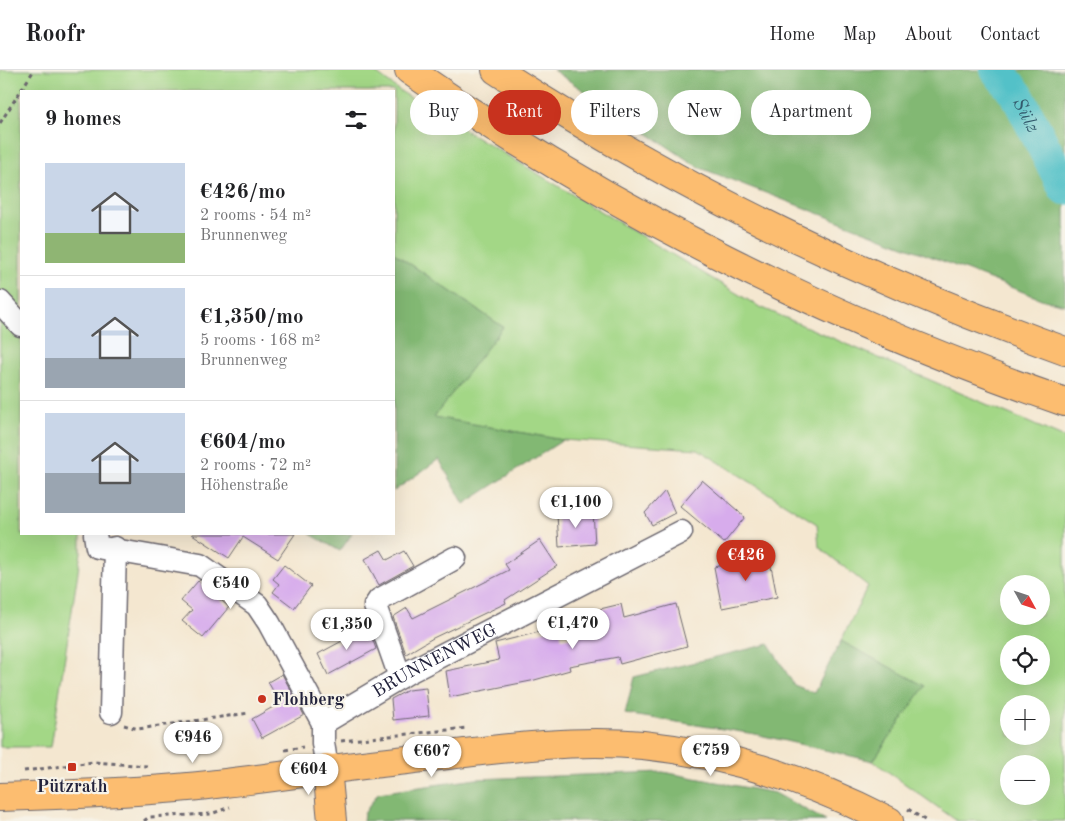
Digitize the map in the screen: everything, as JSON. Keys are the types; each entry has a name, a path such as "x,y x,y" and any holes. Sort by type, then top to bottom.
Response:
{"main road":[{"path":"409,70 545,158 661,224 806,296 901,339 1065,402"},
{"path":"496,70 538,98 652,165 769,226 888,282 1010,332 1065,352"},
{"path":"0,797 178,788 327,768 531,746 587,742 642,745 709,755 760,768 810,784 889,821"},
{"path":"327,768 332,821"}],"street":[{"path":"0,302 20,324"},
{"name":"BRUNNENWEG","path":"324,723 400,677 658,553 681,532"},
{"path":"95,535 96,546 200,565 256,605 269,623 324,723 323,743 327,768"},
{"path":"111,712 115,548"},
{"path":"400,677 375,606 380,600 455,558"}],"path":[{"path":"21,90 34,70"},
{"path":"0,123 20,92"},
{"path":"111,712 122,724 138,729 249,712"}],"green space":[{"path":"0,70 372,70 410,97 410,135 473,135 758,306 1065,438 1065,821 957,821 873,761 924,686 841,641 868,586 819,547 817,524 698,449 563,440 433,417 503,327 395,254 395,90 20,90 20,535 81,535 81,552 51,747 0,747"},
{"path":"553,70 1065,70 1065,305 1044,300 698,167 650,135 658,135 658,90 583,90"},
{"path":"395,254 503,327 434,417 563,440 464,504 439,459 395,490"},
{"path":"312,535 351,535 340,551"},
{"path":"841,641 925,686 873,761 755,734 625,714 634,677 769,644 794,685 814,693"},
{"path":"663,772 775,793 826,821 363,821 364,814 378,793 476,779"}],"building":[{"path":"702,480 745,517 724,543 680,506"},
{"path":"665,491 675,513 652,525 645,513"},
{"path":"593,511 595,544 559,547 557,514"},
{"path":"194,535 294,535 278,559 243,537 229,558"},
{"path":"540,540 557,566 505,600 506,603 433,638 406,654 393,617 407,608 413,618 509,570 505,564"},
{"path":"381,550 387,560 404,551 413,566 379,585 365,559"},
{"path":"769,556 777,597 722,608 714,567"},
{"path":"284,565 311,586 294,608 273,592 279,584 273,579"},
{"path":"198,581 229,607 203,638 182,621 192,610 181,601"},
{"path":"621,604 624,618 676,604 687,646 620,664 618,657 569,666 570,670 531,681 450,697 446,671 499,660 495,643 559,627 562,639 605,631 600,609"},
{"path":"368,627 376,649 328,675 318,654"},
{"name":"Flohberg","path":"282,674 304,715 262,738 252,719 280,703 268,682"},
{"path":"426,688 429,716 393,720 391,699 408,690"}],"waterway":[{"name":"Sülz","path":"997,70 1017,95 1065,188"}],"place":[{"name":"Flohberg","path":"262,699"},
{"name":"Pützrath","path":"72,767"}]}
